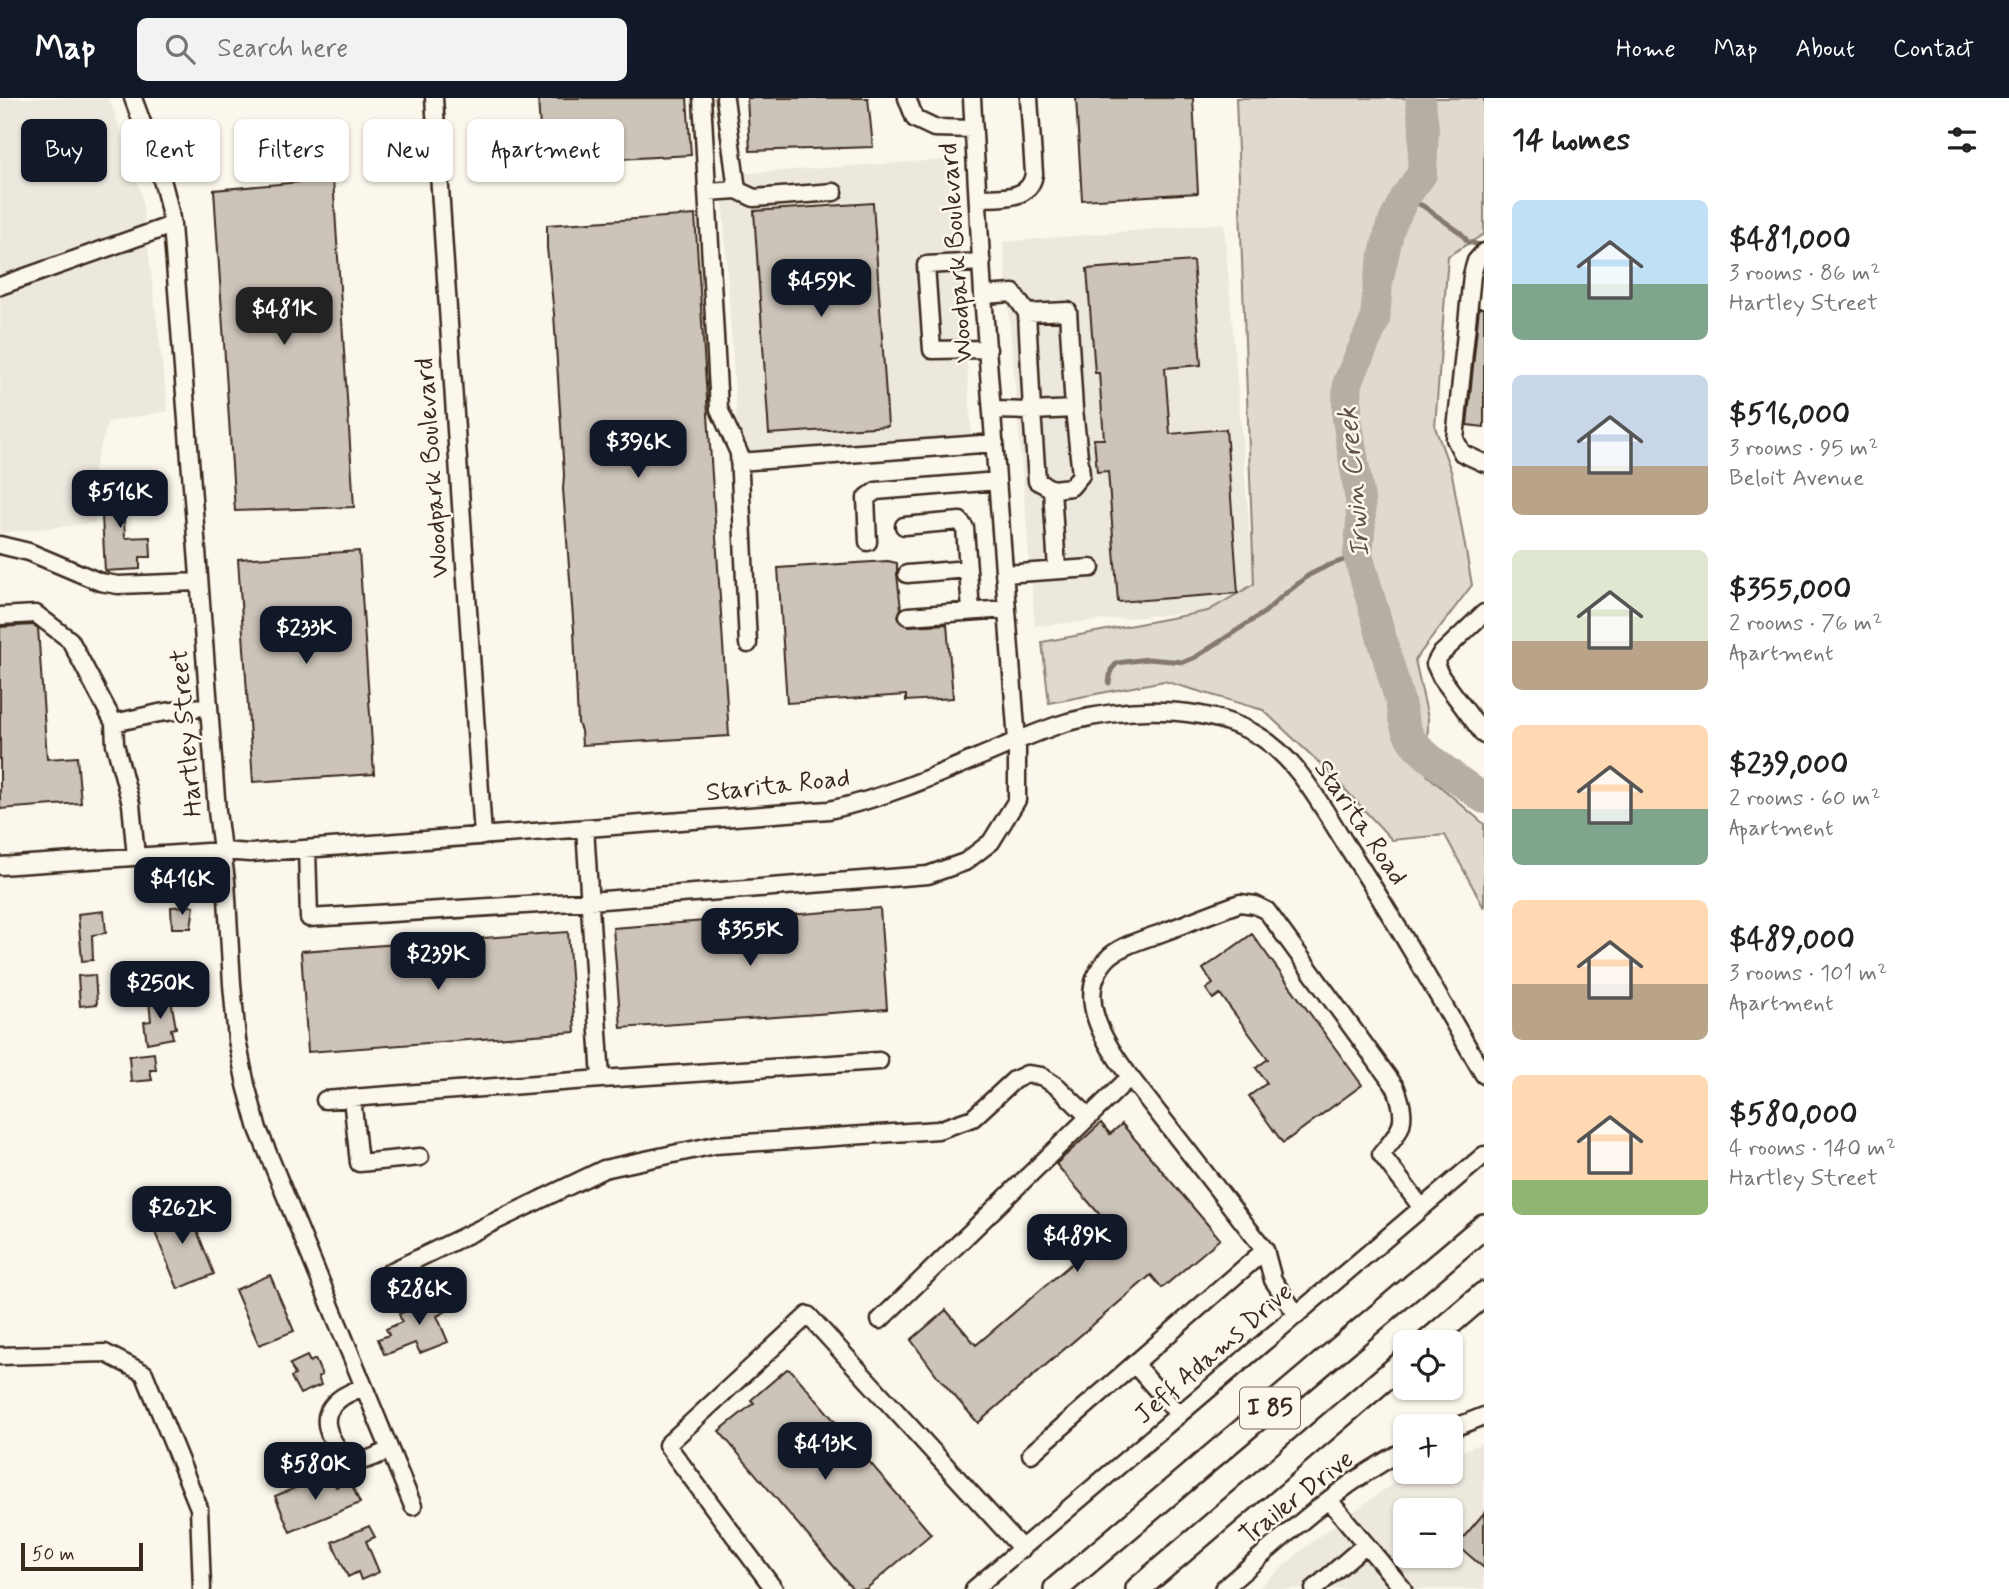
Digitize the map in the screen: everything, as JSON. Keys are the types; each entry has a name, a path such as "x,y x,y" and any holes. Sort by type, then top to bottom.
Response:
{"highway":[{"name":"I 85","path":"1056,1589 1484,1226"},
{"path":"1442,1330 1484,1294"},
{"name":"I 85","path":"1138,1589 1393,1372"}],"street":[{"name":"Hartley Street","path":"133,98 160,172 169,202 172,225 198,582 226,881 237,1040 258,1129 413,1506"},
{"name":"Woodpark Boulevard","path":"434,98 483,835"},
{"path":"702,98 719,409 739,453 748,644"},
{"path":"725,98 737,190"},
{"path":"907,98 915,119 934,128 974,129"},
{"name":"Woodpark Boulevard","path":"307,849 309,918 590,901 928,875 965,862 991,842 1017,800 1017,741 972,98"},
{"path":"979,198 1009,197 1025,192 1033,184 1029,98"},
{"path":"708,192 737,190 754,198 834,192"},
{"path":"0,286 172,225"},
{"path":"1484,253 1476,261 1472,275 1455,439 1462,453 1484,463"},
{"path":"982,262 926,265 932,350 988,349"},
{"path":"984,295 1013,293 1027,313 1037,481 1052,489 1071,487 1081,475 1068,311 1027,313"},
{"path":"992,410 1074,409"},
{"path":"739,462 995,443"},
{"path":"868,542 866,498 876,491 998,481"},
{"path":"1052,489 1057,570"},
{"path":"904,526 960,522 965,528 971,611"},
{"path":"0,545 29,552 100,582 118,585 198,582"},
{"path":"1004,574 1091,568"},
{"path":"907,574 968,569"},
{"path":"908,616 1007,608"},
{"path":"1484,613 1440,654 1435,664 1441,677 1484,736"},
{"path":"0,616 36,614 70,640 114,723 115,744 131,804 136,857"},
{"path":"114,723 209,706"},
{"name":"Starita Road","path":"0,866 222,851 250,853 829,810 878,798 1067,723 1101,715 1169,711 1202,715 1231,723 1266,741 1286,758 1318,801 1386,906 1484,1075"},
{"path":"585,828 601,1079"},
{"path":"1297,1315 1273,1280 1265,1250 1130,1077 1101,1034 1093,1012 1094,984 1101,967 1112,955 1240,903 1255,905 1267,911 1396,1088 1403,1108 1402,1123 1395,1138 1381,1154 1422,1208"},
{"path":"325,1100 879,1061"},
{"path":"390,1272 604,1169 715,1145 938,1130 973,1118 1014,1080 1027,1074 1041,1076 1058,1087 1089,1117"},
{"path":"880,1320 1130,1077"},
{"path":"352,1098 359,1163 419,1157"},
{"name":"Jeff Adams Drive","path":"974,1589 1484,1155"},
{"path":"1031,1454 1265,1250"},
{"path":"774,1589 667,1446 808,1315 1022,1549"},
{"path":"0,1356 105,1353 144,1373 199,1508 202,1589"},
{"path":"1135,1365 1180,1415"},
{"path":"363,1387 336,1400 327,1414 328,1428 336,1446 346,1457 357,1461 390,1450"},
{"path":"1463,1424 1484,1416"},
{"name":"Trailer Drive","path":"1223,1589 1305,1518 1358,1479 1393,1458"},
{"path":"1329,1500 1403,1589"},
{"path":"1314,1589 1366,1544"}],"shaded area":[{"path":"0,98 109,98 121,133 121,182 138,182 141,192 168,411 108,422 94,467 95,523 0,533"},
{"path":"1236,98 1484,98 1484,234 1448,256 1435,427 1452,474 1472,585 1415,660 1428,718 1427,775 1484,824 1484,908 1445,835 1392,840 1327,770 1263,710 1164,681 1049,703 1042,642 1208,611 1254,584"},
{"path":"954,159 972,441 739,457 721,175"},
{"path":"1224,223 1256,607 1035,626 1003,242"},
{"path":"1484,1442 1484,1589 1257,1589 1314,1540 1392,1484 1463,1484 1463,1451"}],"building":[{"path":"538,98 687,98 691,155 624,159 624,119 539,119"},
{"path":"747,98 868,98 873,147 750,151"},
{"path":"1076,98 1193,98 1198,193 1082,200"},
{"path":"301,182 333,182 354,507 235,511 214,190"},
{"path":"873,203 888,426 769,434 754,211"},
{"path":"695,215 729,736 582,745 578,723 547,225"},
{"path":"1193,261 1201,365 1165,368 1170,434 1226,429 1238,593 1118,602 1108,471 1097,472 1094,439 1104,439 1099,373 1095,373 1087,269"},
{"path":"1479,308 1484,308 1484,427 1467,425"},
{"path":"128,477 129,498 123,498 125,538 150,537 151,557 140,557 140,569 105,571 101,497 105,496 104,478"},
{"path":"359,551 374,774 253,782 238,559"},
{"path":"888,561 897,563 900,622 909,626 947,624 953,698 906,701 906,695 787,703 778,568"},
{"path":"33,625 38,628 47,759 77,757 81,803 0,809 0,627"},
{"path":"194,906 191,928 172,928 171,907"},
{"path":"880,908 887,1009 621,1028 613,928"},
{"path":"104,911 106,933 92,935 93,960 82,961 78,914"},
{"path":"568,932 575,1032 308,1052 301,951"},
{"path":"1252,934 1362,1085 1283,1143 1249,1096 1267,1083 1256,1068 1268,1059 1220,994 1213,999 1206,989 1213,984 1203,969"},
{"path":"95,975 97,1004 80,1006 78,976"},
{"path":"171,1000 176,1028 171,1029 173,1038 147,1043 144,1022 151,1021 149,1001"},
{"path":"154,1053 156,1070 150,1070 152,1080 131,1082 129,1056"},
{"path":"1101,1123 1110,1134 1122,1124 1220,1239 1162,1288 1151,1275 978,1423 938,1377 911,1340 946,1310 976,1345 1112,1229 1056,1164"},
{"path":"186,1203 214,1274 178,1289 150,1220"},
{"path":"270,1275 294,1331 259,1345 235,1290"},
{"path":"446,1292 454,1307 437,1316 448,1342 420,1353 415,1343 384,1354 378,1339 389,1335 386,1329 402,1322 399,1314"},
{"path":"307,1356 310,1362 315,1359 322,1375 318,1377 321,1385 300,1394 291,1377 295,1375 290,1364"},
{"path":"787,1369 792,1371 931,1534 866,1589 853,1589 719,1431 754,1403 751,1400"},
{"path":"330,1474 336,1487 350,1481 360,1503 290,1532 275,1496"},
{"path":"1484,1513 1484,1568 1463,1550 1463,1538"},
{"path":"369,1526 375,1537 366,1541 379,1572 361,1580 358,1572 348,1577 332,1542"}],"waterway":[{"name":"Irwin Creek","path":"1420,98 1424,127 1422,174 1405,197 1390,228 1378,282 1375,320 1348,382 1347,419 1360,500 1358,555 1409,735 1425,754 1484,799"},
{"path":"1405,197 1423,206 1461,233 1468,242 1484,246"},
{"path":"1109,683 1111,670 1117,663 1147,659 1184,662 1196,657 1265,612 1309,575 1358,555"}]}
